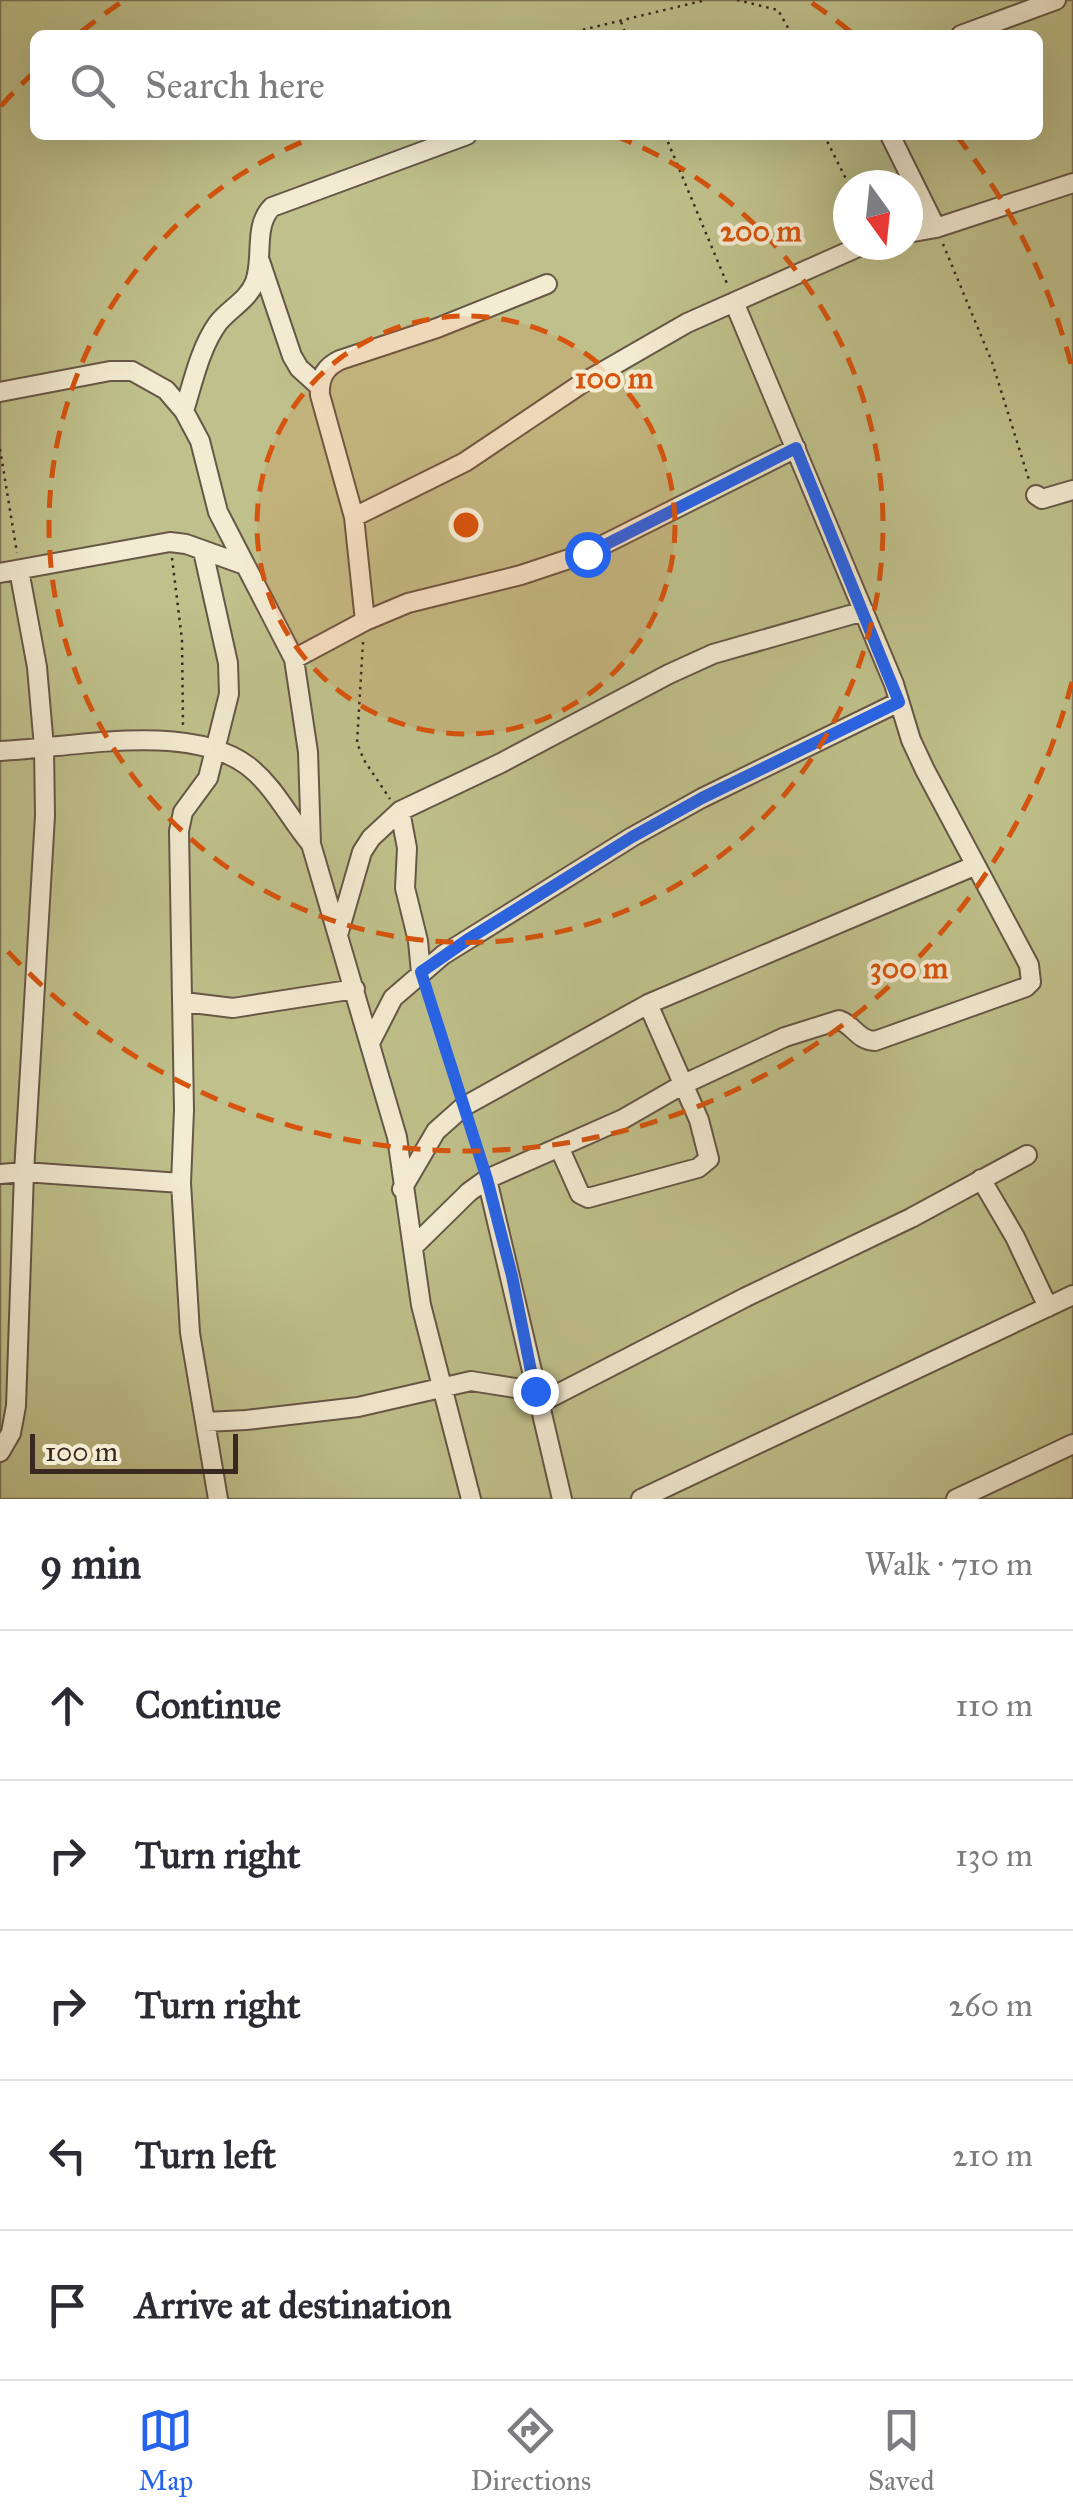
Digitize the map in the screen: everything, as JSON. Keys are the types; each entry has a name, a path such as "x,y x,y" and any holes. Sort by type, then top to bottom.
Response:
{"street":[{"path":"975,30 1056,0"},
{"path":"184,411 216,325 250,293 260,260 262,220 272,207 453,140"},
{"path":"892,140 936,228"},
{"path":"923,230 1073,184"},
{"path":"354,517 465,462 626,357 687,323 833,258"},
{"path":"260,260 292,356 298,368 320,387"},
{"path":"365,620 354,517 320,387 326,369 340,360 437,328 547,284"},
{"path":"413,1246 487,1179 623,1119 785,1037 832,1020 844,1022 859,1036 875,1041 1026,987 1032,978 1029,965 924,770 864,611 734,302"},
{"path":"0,392 92,374 132,371 166,390 184,411 200,441 218,512 294,659 308,752 310,844 398,1138 420,1305 470,1499"},
{"path":"294,659 365,620 408,602 556,566 587,554 796,448"},
{"path":"1036,495 1042,499 1073,490"},
{"path":"0,574 170,542 242,564"},
{"path":"203,550 230,681 208,778 180,820 184,1002 180,1183 190,1333 218,1499"},
{"path":"0,1452 11,1434 16,1406 24,1172 45,816 37,667 20,570"},
{"path":"338,936 362,852 400,811 713,654 864,611"},
{"path":"370,1043 393,998 421,972 470,938 702,798 899,702"},
{"path":"0,751 183,741 216,748 247,765 262,779 310,844"},
{"path":"400,811 407,848 405,888 421,972"},
{"path":"402,1189 436,1131 463,1106 648,1004 974,866"},
{"path":"184,1002 232,1008 355,989"},
{"path":"559,1147 580,1194 588,1198 706,1163 710,1155 699,1120 648,1004"},
{"path":"205,1422 358,1408 471,1382 538,1397 911,1218 1026,1155"},
{"path":"0,1174 24,1172 180,1183"},
{"path":"487,1179 562,1499"},
{"path":"981,1179 1015,1237 1048,1307"},
{"path":"641,1499 1073,1296"},
{"path":"956,1499 1073,1444"}],"path":[{"path":"581,30 706,0"},
{"path":"736,0 778,10 789,30"},
{"path":"621,20 624,30"},
{"path":"667,140 734,302"},
{"path":"826,140 841,170"},
{"path":"936,228 992,362 1004,408 1036,495"},
{"path":"0,449 20,570"},
{"path":"170,542 182,640 183,741"},
{"path":"365,620 357,743 364,760 400,811"},
{"path":"421,972 487,1179"}],"green space":[{"path":"0,0 1073,0 1073,1499 0,1499"}],"route":[{"path":"535,1391 502,1234 421,972 632,837 702,798 899,702 796,448 587,554"}]}
